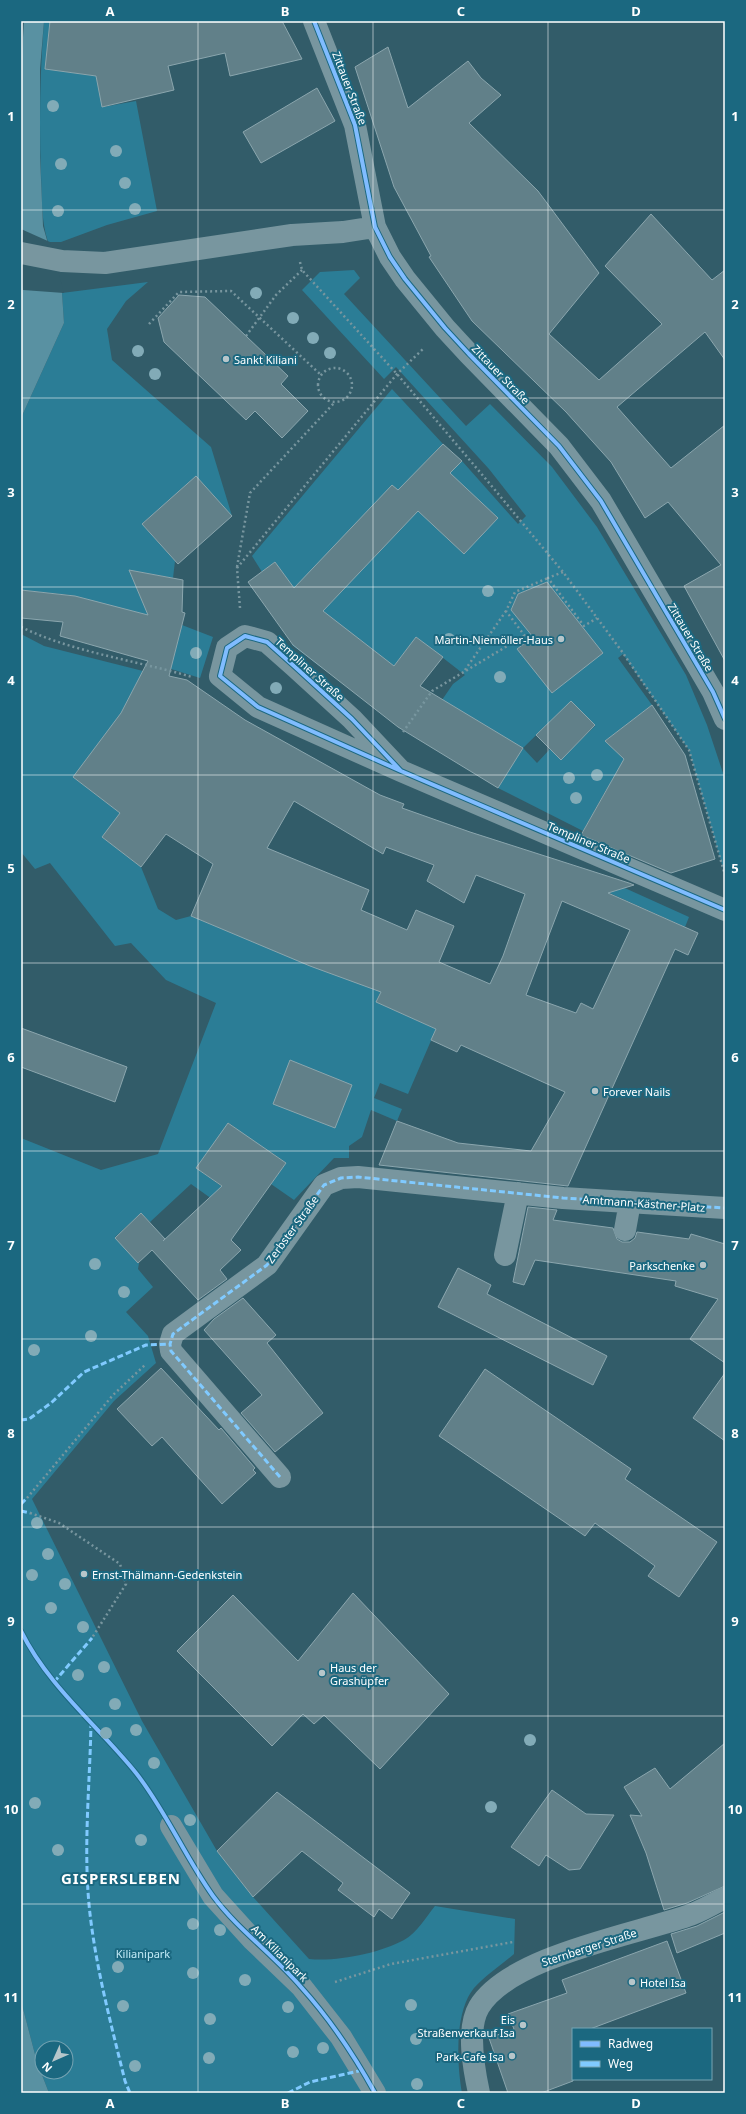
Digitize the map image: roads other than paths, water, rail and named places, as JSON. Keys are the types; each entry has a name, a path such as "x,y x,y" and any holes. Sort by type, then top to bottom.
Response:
{"street":[{"name":"Zittauer Straße","path":"314,21 355,125 374,227 390,257 404,278 446,328 469,354 558,446 601,501 713,692 725,718"},
{"path":"21,253 62,261 105,262 292,235 343,232 374,227"},
{"name":"Templiner Straße","path":"401,771 352,719 267,642 245,636 227,648 220,676 258,707 401,771 725,910"},
{"name":"Zerbster Straße","path":"280,1477 171,1351 170,1344 173,1334 267,1265 324,1185 341,1178 358,1177 563,1198"},
{"path":"505,1255 518,1193"},
{"name":"Amtmann-Kästner-Platz","path":"563,1198 725,1208"},
{"path":"625,1230 630,1202"},
{"name":"Am Kilianipark","path":"171,1826 214,1896 253,1940 301,1986 341,2037 375,2093"},
{"name":"Sternberger Straße","path":"479,2093 474,2073 471,2037 478,2007 501,1983 546,1960 688,1916 725,1898"}],"place":[{"name":"Sankt Kiliani","path":"226,359"},
{"name":"Martin-Niemöller-Haus","path":"561,639"},
{"name":"Forever Nails","path":"595,1091"},
{"name":"Parkschenke","path":"703,1265"},
{"name":"Ernst-Thälmann-Gedenkstein","path":"84,1574"},
{"name":"Haus der Grashüpfer","path":"322,1673"},
{"name":"Hotel Isa","path":"632,1982"},
{"name":"Eis Straßenverkauf Isa","path":"523,2025"},
{"name":"Park-Cafe Isa","path":"512,2056"}],"district":[{"name":"GISPERSLEBEN","path":"121,1878"}],"park label":[{"name":"Kilianipark","path":"143,1953"}]}
